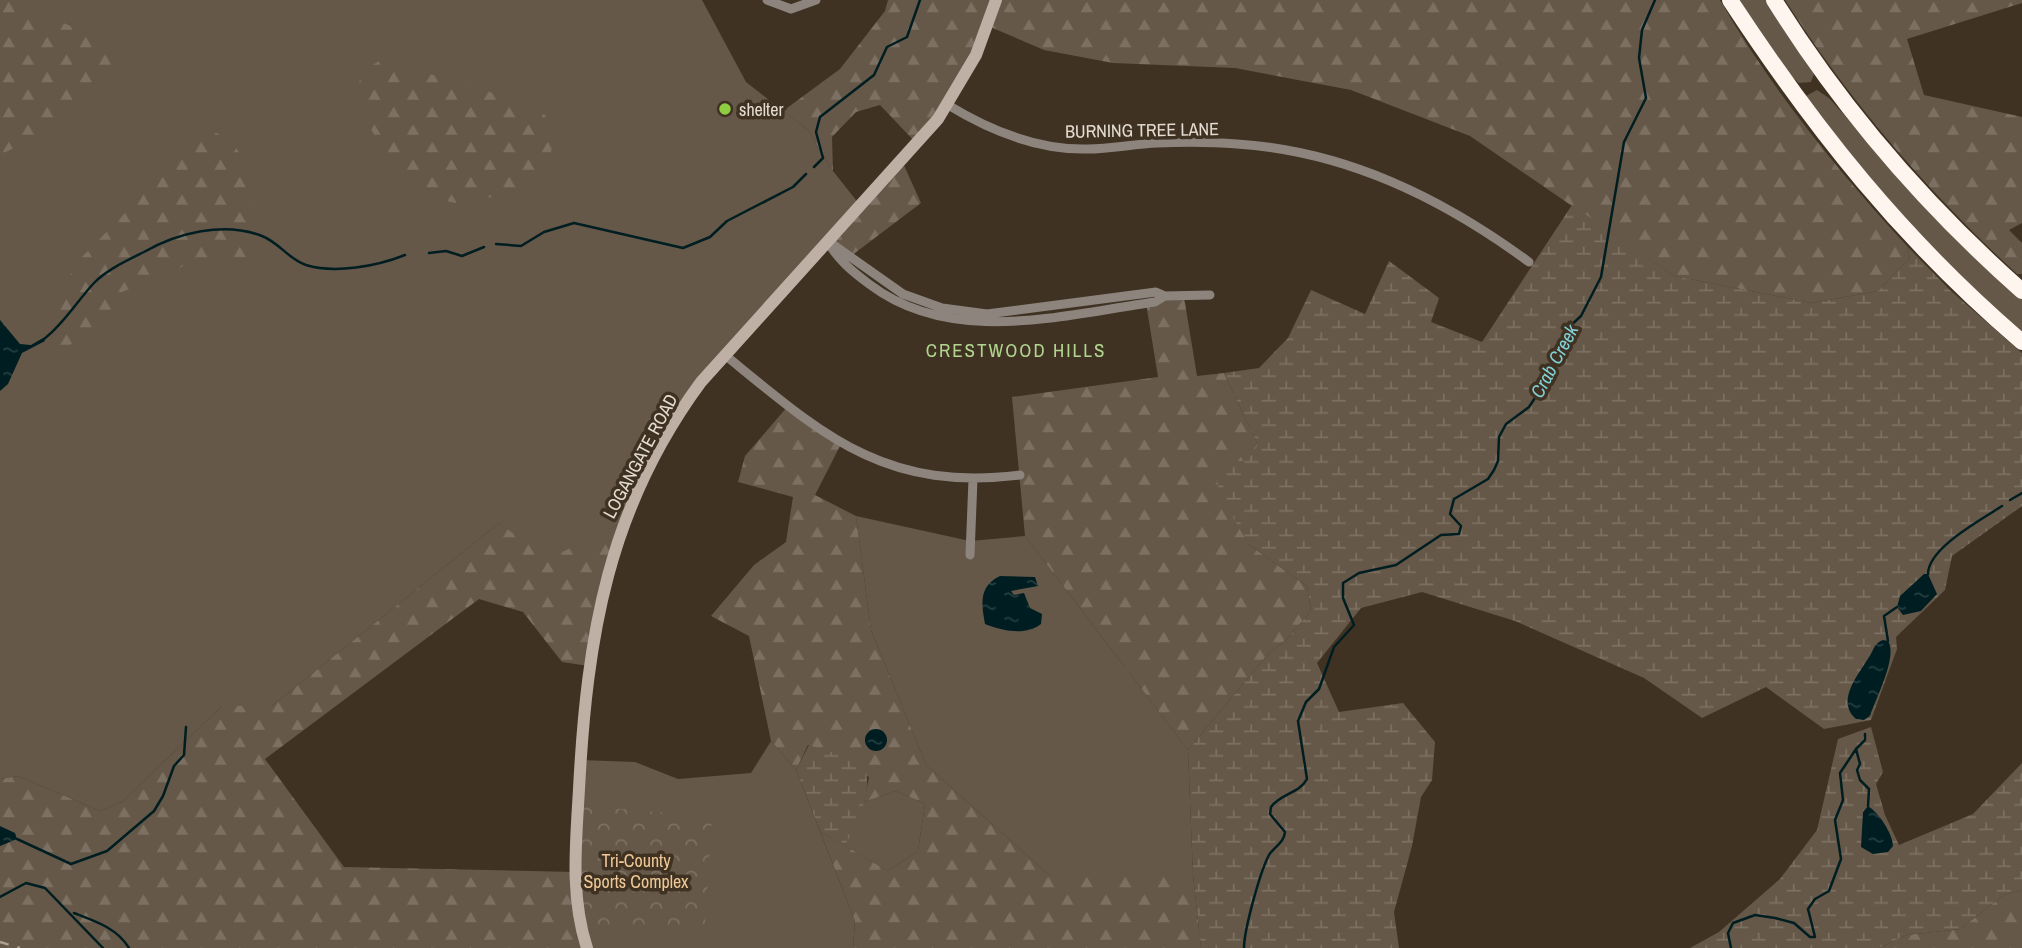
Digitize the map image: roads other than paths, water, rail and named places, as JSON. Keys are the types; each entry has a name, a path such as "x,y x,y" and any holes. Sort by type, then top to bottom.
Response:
{"highway":[{"path":"1730,0 1793,95 1868,190 1942,268 2022,342"},
{"path":"1774,0 1838,95 1897,165 1968,242 2022,291"}],"street":[{"path":"767,0 791,9 816,0"},
{"name":"LOGANGATE ROAD","path":"587,948 576,902 576,832 585,691 607,570 623,522 683,407 725,355 917,144 948,105 976,55 996,0"},
{"name":"BURNING TREE LANE","path":"948,105 1000,133 1053,147 1085,149 1158,143 1238,144 1329,159 1378,175 1442,204 1529,262"},
{"path":"828,241 903,294 942,308 988,318 1146,303 1164,296 1210,295"},
{"path":"725,355 810,425 853,451 912,472 973,479 1020,475"},
{"path":"970,555 973,479"}],"water":[{"path":"0,320 20,344 31,345 43,338 45,341 22,353 8,384 0,391"},
{"path":"1924,574 1928,574 1937,594 1921,611 1903,615 1897,607 1900,596"},
{"path":"1000,576 1035,577 1038,586 1011,591 1014,595 1024,593 1030,608 1042,614 1041,624 1029,630 1014,631 985,624 983,596 988,585"},
{"path":"1883,640 1888,641 1890,648 1885,677 1870,716 1864,720 1856,719 1850,712 1848,696 1876,645"},
{"path":"876,729 886,736 887,740 880,750 876,751 866,744 865,740 872,730"},
{"path":"1868,806 1881,819 1891,836 1893,846 1888,852 1873,854 1861,847 1863,812"},
{"path":"0,826 15,833 17,839 0,846"}],"waterway":[{"path":"814,167 823,158 816,132 820,117 874,75 887,47 907,37 920,0"},
{"name":"Crab Creek","path":"1244,948 1261,874 1269,855 1281,842 1285,832 1270,814 1271,807 1299,788 1307,779 1298,721 1306,702 1319,689 1334,647 1354,625 1343,598 1343,583 1359,573 1396,565 1441,535 1459,534 1461,526 1450,514 1454,499 1488,479 1494,470 1498,461 1499,437 1506,424 1529,407 1550,375 1568,328 1581,316 1601,277 1624,142 1646,98 1639,58 1642,30 1655,0"},
{"path":"496,244 521,246 544,232 574,223 683,248 710,237 727,221 793,187 806,174"},
{"path":"44,339 105,274 157,245 201,231 232,230 262,236 294,259 317,268 343,269 405,255"},
{"path":"429,253 446,251 462,256 484,247"},
{"path":"2010,500 2022,493"},
{"path":"1928,574 1930,564 1946,545 2002,506"},
{"path":"1888,641 1884,616 1897,607"},
{"path":"17,839 71,864 107,851 154,811 163,796 174,766 184,755 186,727"},
{"path":"1865,734 1865,740 1856,749 1860,780 1869,789 1868,806"},
{"path":"1731,948 1728,933 1733,923 1755,915 1794,923 1810,937 1815,937 1808,909 1815,899 1829,891 1841,859 1835,820 1843,800 1840,773 1856,749"},
{"name":"Crab Creek","path":"0,897 26,883 45,888 103,948"},
{"path":"74,913 112,930 129,948"}],"railway":[{"path":"0,942 20,948"}],"place":[{"name":"shelter","path":"725,109"}],"district":[{"name":"CRESTWOOD HILLS","path":"1016,350"}],"park label":[{"name":"Tri-County Sports Complex","path":"636,870"}]}
